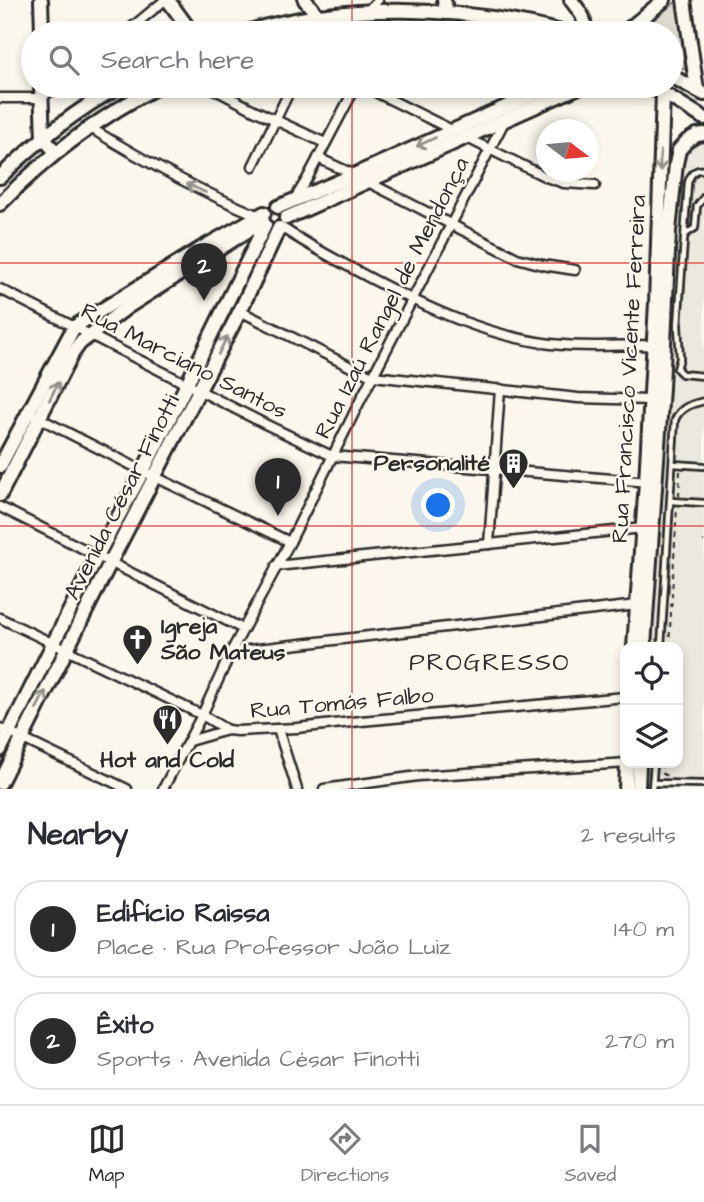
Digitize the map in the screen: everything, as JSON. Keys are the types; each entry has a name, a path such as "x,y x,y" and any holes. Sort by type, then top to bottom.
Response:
{"main road":[{"path":"41,0 42,21"},
{"path":"167,0 183,21"},
{"path":"305,0 319,17"},
{"path":"571,0 584,21"},
{"path":"639,21 664,0"},
{"path":"684,0 700,92"},
{"path":"296,21 446,6 510,21"},
{"path":"683,83 700,92"},
{"path":"41,98 43,138 56,152"},
{"path":"0,177 90,98"},
{"path":"0,204 56,152 89,127 136,98"},
{"path":"0,466 80,343 126,308 263,219 270,207 294,201 525,98"},
{"path":"263,219 272,229 282,225 553,98"},
{"name":"Rua Francisco Vicente Ferreira","path":"634,642 643,528 651,482 663,369 663,98"},
{"path":"671,98 704,118"},
{"name":"Rua Francisco Vicente Ferreira","path":"644,642 651,482 650,400 663,253 679,150 687,141 704,134"},
{"path":"278,207 285,212 282,225"},
{"path":"0,495 74,327 202,248 263,219"},
{"name":"Avenida César Finotti","path":"0,783 110,563 187,384 263,219"},
{"name":"Avenida César Finotti","path":"0,750 4,730 54,643 97,556 200,391 282,225"},
{"path":"626,789 627,768"},
{"path":"638,789 639,768"}],"street":[{"path":"140,21 167,0"},
{"path":"366,12 378,0"},
{"path":"0,98 21,95"},
{"path":"231,98 325,143"},
{"path":"253,166 286,98"},
{"path":"294,201 349,98"},
{"path":"387,98 536,174 556,181 595,185"},
{"name":"Rua Izaú Rangel de Mendonça","path":"163,789 452,225 514,98"},
{"path":"89,127 187,183 263,219"},
{"path":"318,158 528,262 575,270"},
{"path":"282,225 301,241 413,300 498,333 553,344 653,345"},
{"name":"Rua Marciano Santos","path":"0,289 332,456 651,482"},
{"path":"240,311 373,376 578,398 650,400"},
{"path":"489,544 500,389"},
{"path":"34,415 290,542"},
{"path":"0,507 243,629"},
{"path":"276,566 643,528"},
{"path":"231,652 637,605"},
{"path":"0,618 202,715 227,730"},
{"name":"Rua Tomás Falbo","path":"189,741 227,730 278,729 620,697"},
{"path":"278,729 297,789"},
{"path":"4,730 127,789"},
{"path":"324,789 418,776 620,763"}],"lane":[{"path":"677,369 680,358 678,326 690,178 696,171 704,170"},
{"path":"685,234 695,228 697,206 704,197"},
{"path":"663,369 677,369 682,374 704,376"},
{"path":"661,642 675,420 688,406 704,404"},
{"path":"673,464 704,466"},
{"path":"671,501 704,503"},
{"path":"654,768 652,786 704,784"}],"path":[{"path":"682,498 678,491 680,470 683,468"},
{"path":"669,642 677,504"}],"shaded area":[{"path":"678,0 682,21 652,21"},
{"path":"683,28 691,72 683,68"},
{"path":"704,139 704,789 643,789 644,768 683,768 683,642 652,642 681,161 692,143"}],"place":[{"name":"Êxito","path":"204,301"},
{"name":"Personalité","path":"513,490"},
{"name":"Edifício Raissa","path":"278,516"},
{"name":"Igreja São Mateus","path":"138,666"},
{"name":"Hot and Cold","path":"167,746"}],"district":[{"name":"PROGRESSO","path":"490,663"}]}
